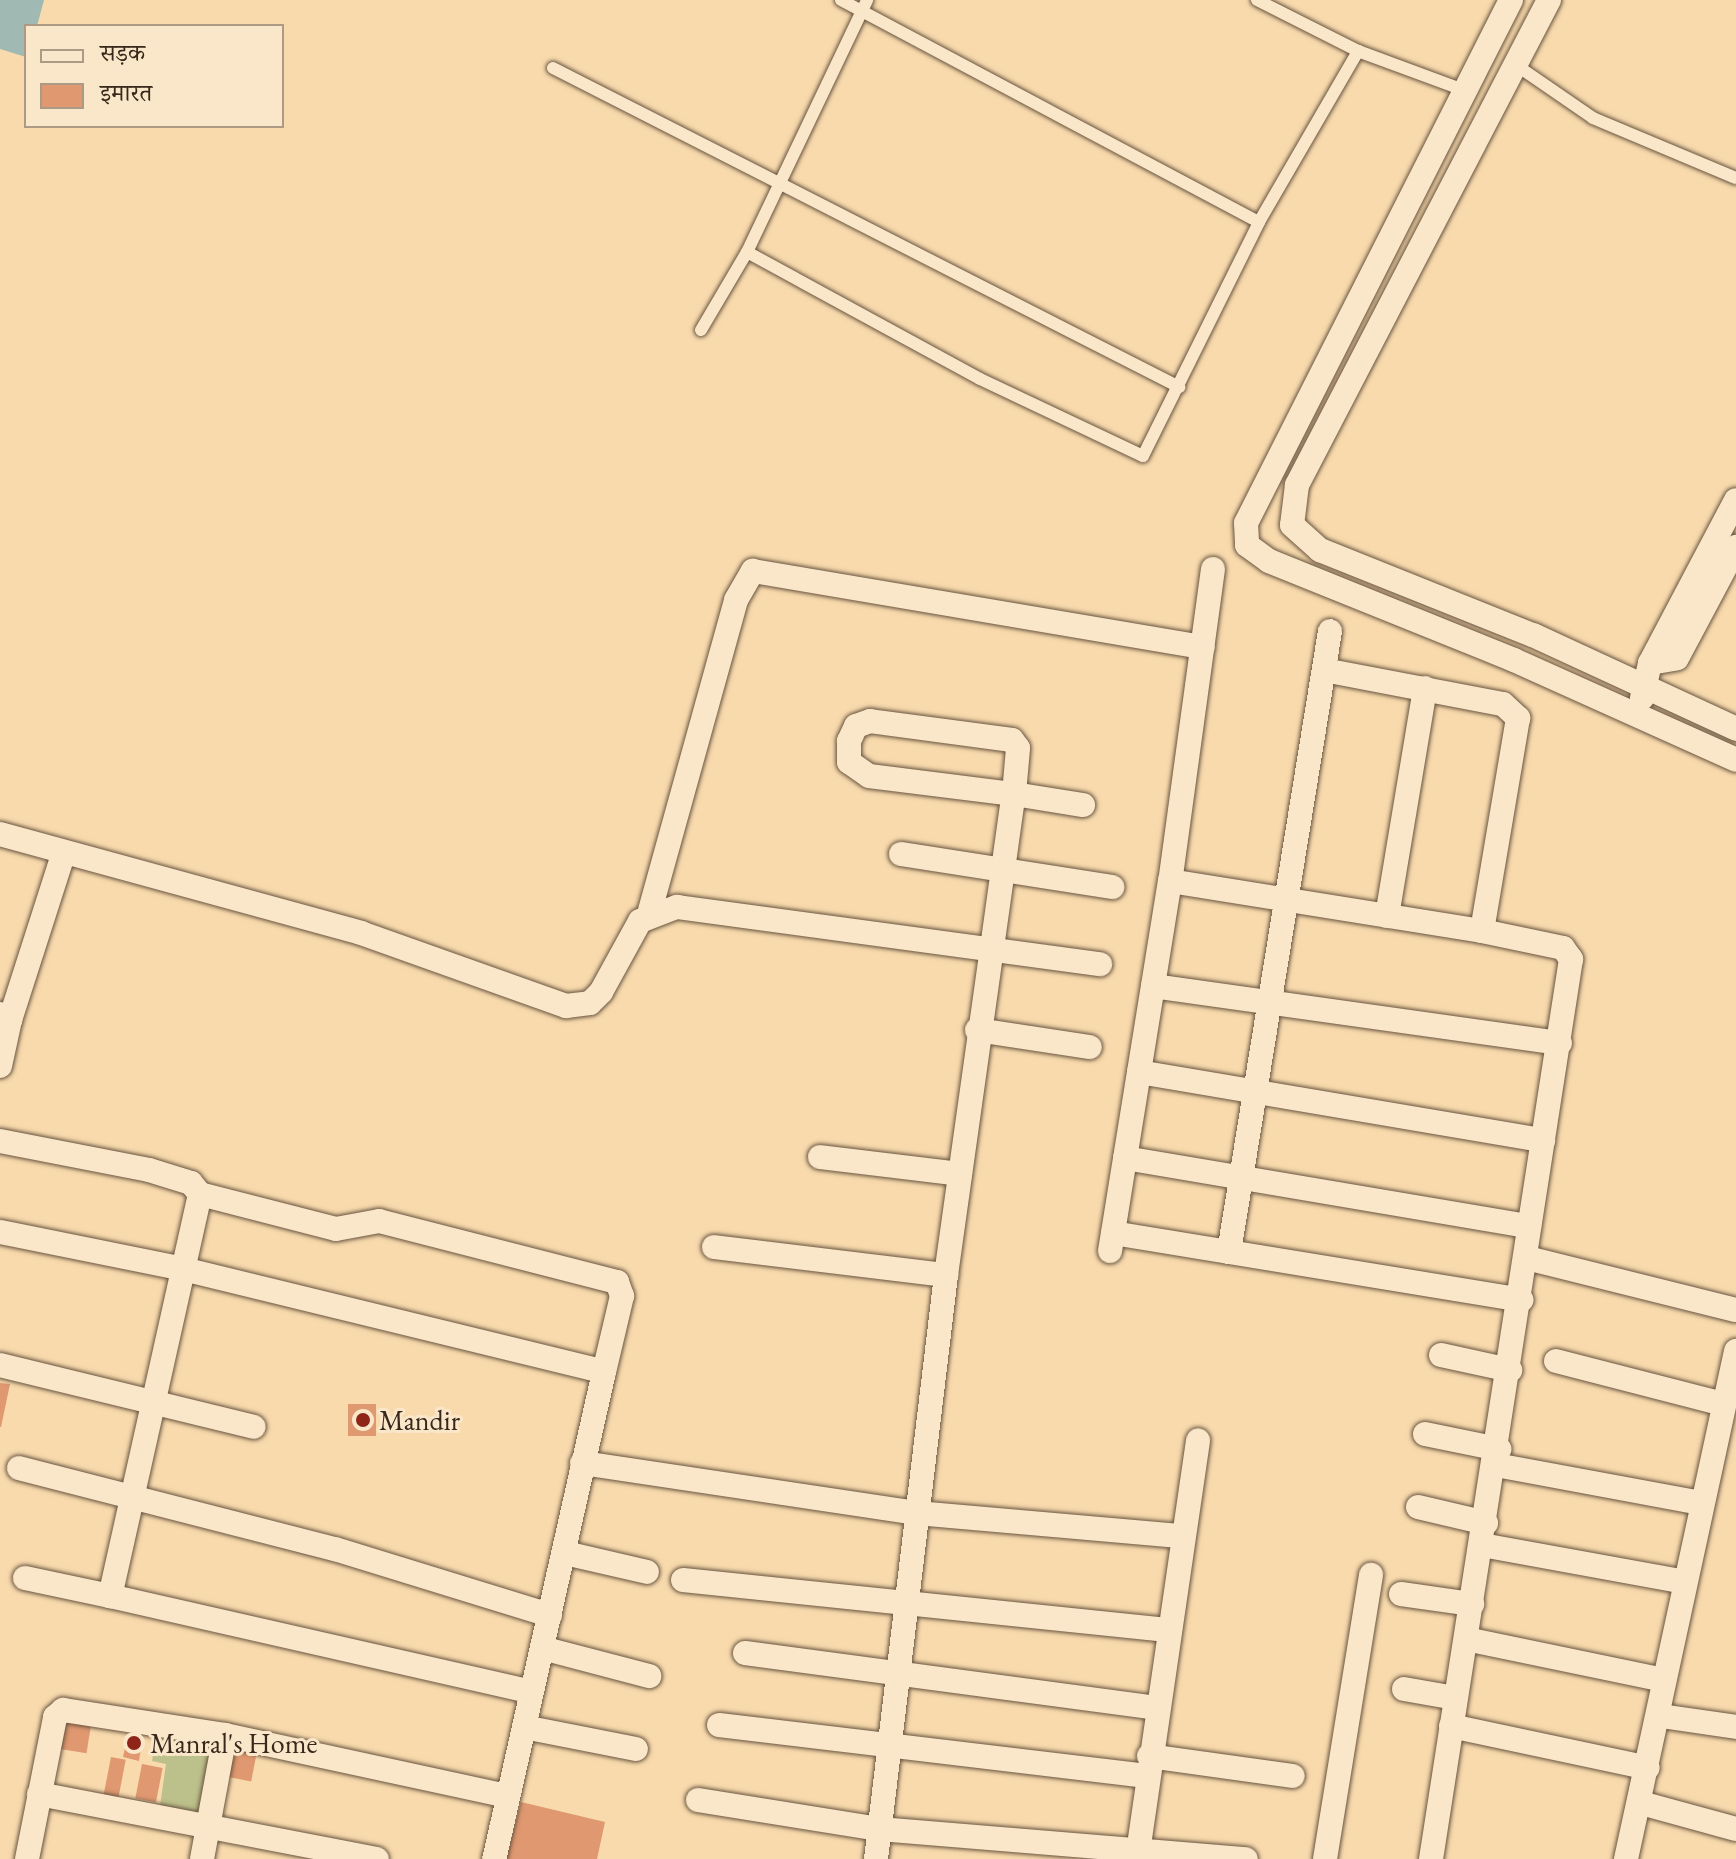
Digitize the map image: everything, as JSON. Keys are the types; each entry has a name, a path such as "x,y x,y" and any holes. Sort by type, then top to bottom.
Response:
{"street":[{"path":"1511,0 1246,523 1247,545 1259,555 1736,760"},
{"path":"1547,5 1297,485 1292,525 1341,559 1649,674 1736,729"},
{"path":"1455,115 1482,130"},
{"path":"1633,714 1649,674 1736,500"},
{"path":"1649,674 1677,658 1736,547"},
{"path":"1335,588 1341,559"},
{"path":"1213,569 1170,881 1111,1242 1229,1252 1522,1300"},
{"path":"0,834 63,855 361,933 566,1006 590,1003 601,992 649,914 736,600 753,571 1203,647"},
{"path":"1229,1252 1330,631"},
{"path":"1324,670 1503,704 1518,718 1482,931"},
{"path":"1387,916 1425,688"},
{"path":"876,1859 977,1030 1014,794 1012,740 870,721 852,732 849,762 861,773 1014,794 1083,805"},
{"path":"901,854 1004,867 1112,887"},
{"path":"0,1066 5,1017 63,855"},
{"path":"1170,881 1482,931 1568,953 1560,1043 1529,1226 1522,1300 1431,1859"},
{"path":"649,914 677,907 1100,964"},
{"path":"1153,986 1269,1005 1560,1043"},
{"path":"977,1030 1090,1047"},
{"path":"1139,1072 1543,1140"},
{"path":"0,1141 149,1170 191,1183 200,1194 336,1229 379,1221 617,1282 622,1296 494,1859"},
{"path":"820,1157 960,1174"},
{"path":"1125,1158 1529,1226"},
{"path":"110,1596 128,1499 200,1194"},
{"path":"0,1232 183,1269 604,1372"},
{"path":"714,1247 946,1275"},
{"path":"1527,1258 1736,1310"},
{"path":"1626,1859 1661,1716 1664,1680 1736,1351"},
{"path":"1441,1355 1510,1370"},
{"path":"1556,1361 1724,1404"},
{"path":"0,1365 254,1427"},
{"path":"1425,1434 1497,1457 1702,1503"},
{"path":"1138,1853 1179,1536 1198,1440"},
{"path":"582,1463 917,1513 1179,1536"},
{"path":"19,1468 128,1499 335,1549 550,1615"},
{"path":"1418,1507 1484,1534 1685,1582"},
{"path":"565,1553 647,1572"},
{"path":"1325,1859 1371,1575"},
{"path":"25,1578 531,1692"},
{"path":"683,1580 1167,1630"},
{"path":"1401,1594 1472,1604"},
{"path":"1466,1639 1664,1680"},
{"path":"542,1648 649,1676"},
{"path":"745,1653 896,1678 1156,1708"},
{"path":"1404,1689 1455,1698"},
{"path":"27,1859 55,1717 63,1710 225,1735 508,1796"},
{"path":"1661,1716 1736,1727"},
{"path":"719,1725 889,1747 1293,1776"},
{"path":"1451,1726 1648,1768"},
{"path":"524,1727 636,1749"},
{"path":"202,1859 210,1831 225,1735"},
{"path":"39,1794 315,1853 377,1859"},
{"path":"698,1800 879,1829 1138,1853 1246,1859"},
{"path":"1641,1803 1736,1829"}],"lane":[{"path":"841,0 865,5 1259,222"},
{"path":"1257,0 1358,51 1466,91"},
{"path":"1522,0 1547,5"},
{"path":"701,330 747,252 865,5"},
{"path":"747,252 1136,456 1153,446 1259,222 1358,51"},
{"path":"1516,65 1638,141 1736,178"},
{"path":"553,68 779,180 1179,387"}],"green space":[{"path":"157,1730 219,1737 205,1820 160,1806 166,1764 152,1761"}],"water":[{"path":"0,0 44,0 38,24 24,24 24,56 0,49"}],"building":[{"path":"0,1383 10,1384 1,1427 0,1427"},
{"name":"Mandir","path":"348,1404 376,1404 376,1436 348,1436"},
{"path":"63,1710 93,1715 87,1753 57,1749"},
{"name":"Manral's Home","path":"130,1726 144,1728 139,1761 123,1757"},
{"path":"227,1738 258,1744 251,1781 220,1775"},
{"path":"111,1757 126,1760 118,1799 103,1796"},
{"path":"142,1764 163,1768 156,1802 135,1798"},
{"path":"521,1802 605,1822 597,1859 506,1859"}],"place":[{"name":"Mandir","path":"363,1420"},
{"name":"Manral's Home","path":"134,1743"}]}
